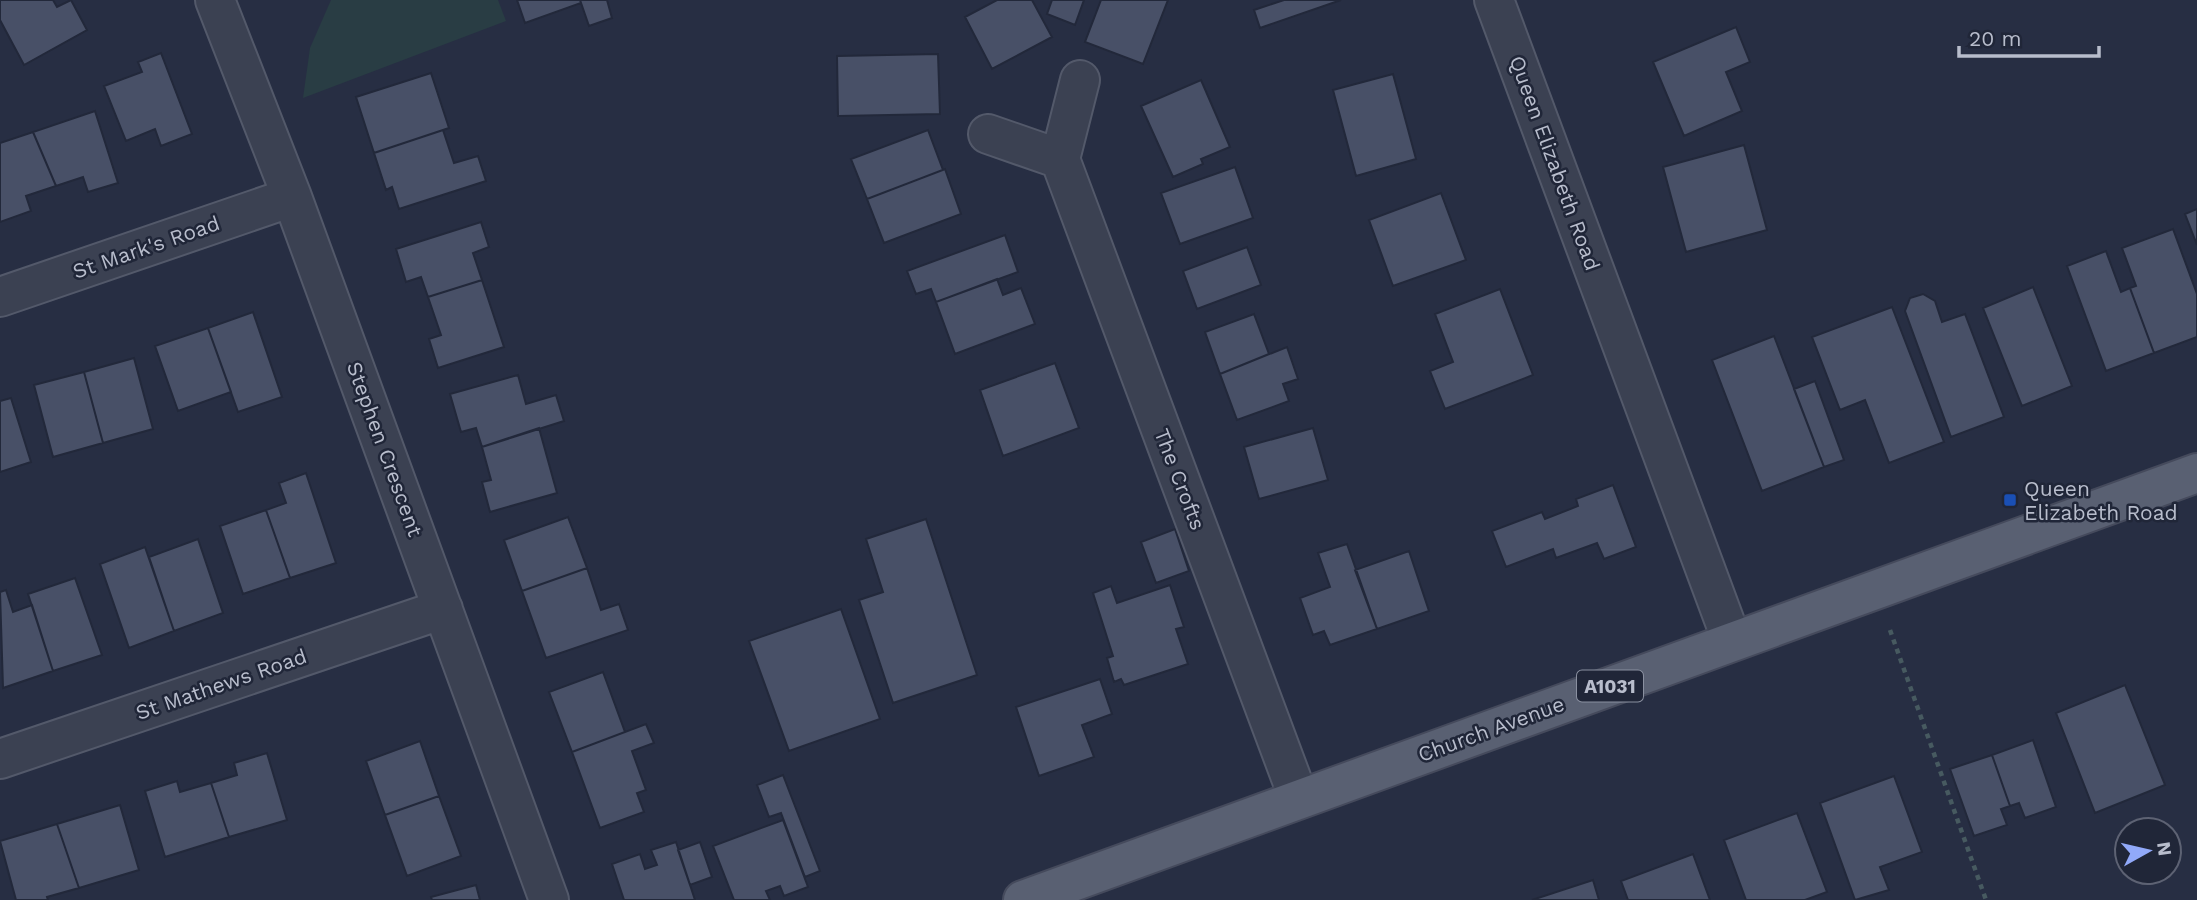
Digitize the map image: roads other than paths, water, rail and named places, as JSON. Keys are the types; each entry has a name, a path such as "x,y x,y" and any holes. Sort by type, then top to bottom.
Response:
{"main road":[{"name":"Church Avenue","path":"1023,900 2197,473"}],"street":[{"name":"Stephen Crescent","path":"215,0 292,197 549,900"},
{"name":"Queen Elizabeth Road","path":"1494,0 1732,641"},
{"path":"988,134 1060,159 1080,80"},
{"name":"The Crofts","path":"1060,159 1299,799"},
{"name":"St Mark's Road","path":"0,297 292,197"},
{"name":"St Mathews Road","path":"0,759 443,609"}],"place":[{"name":"Queen Elizabeth Road","path":"2010,500"}]}
